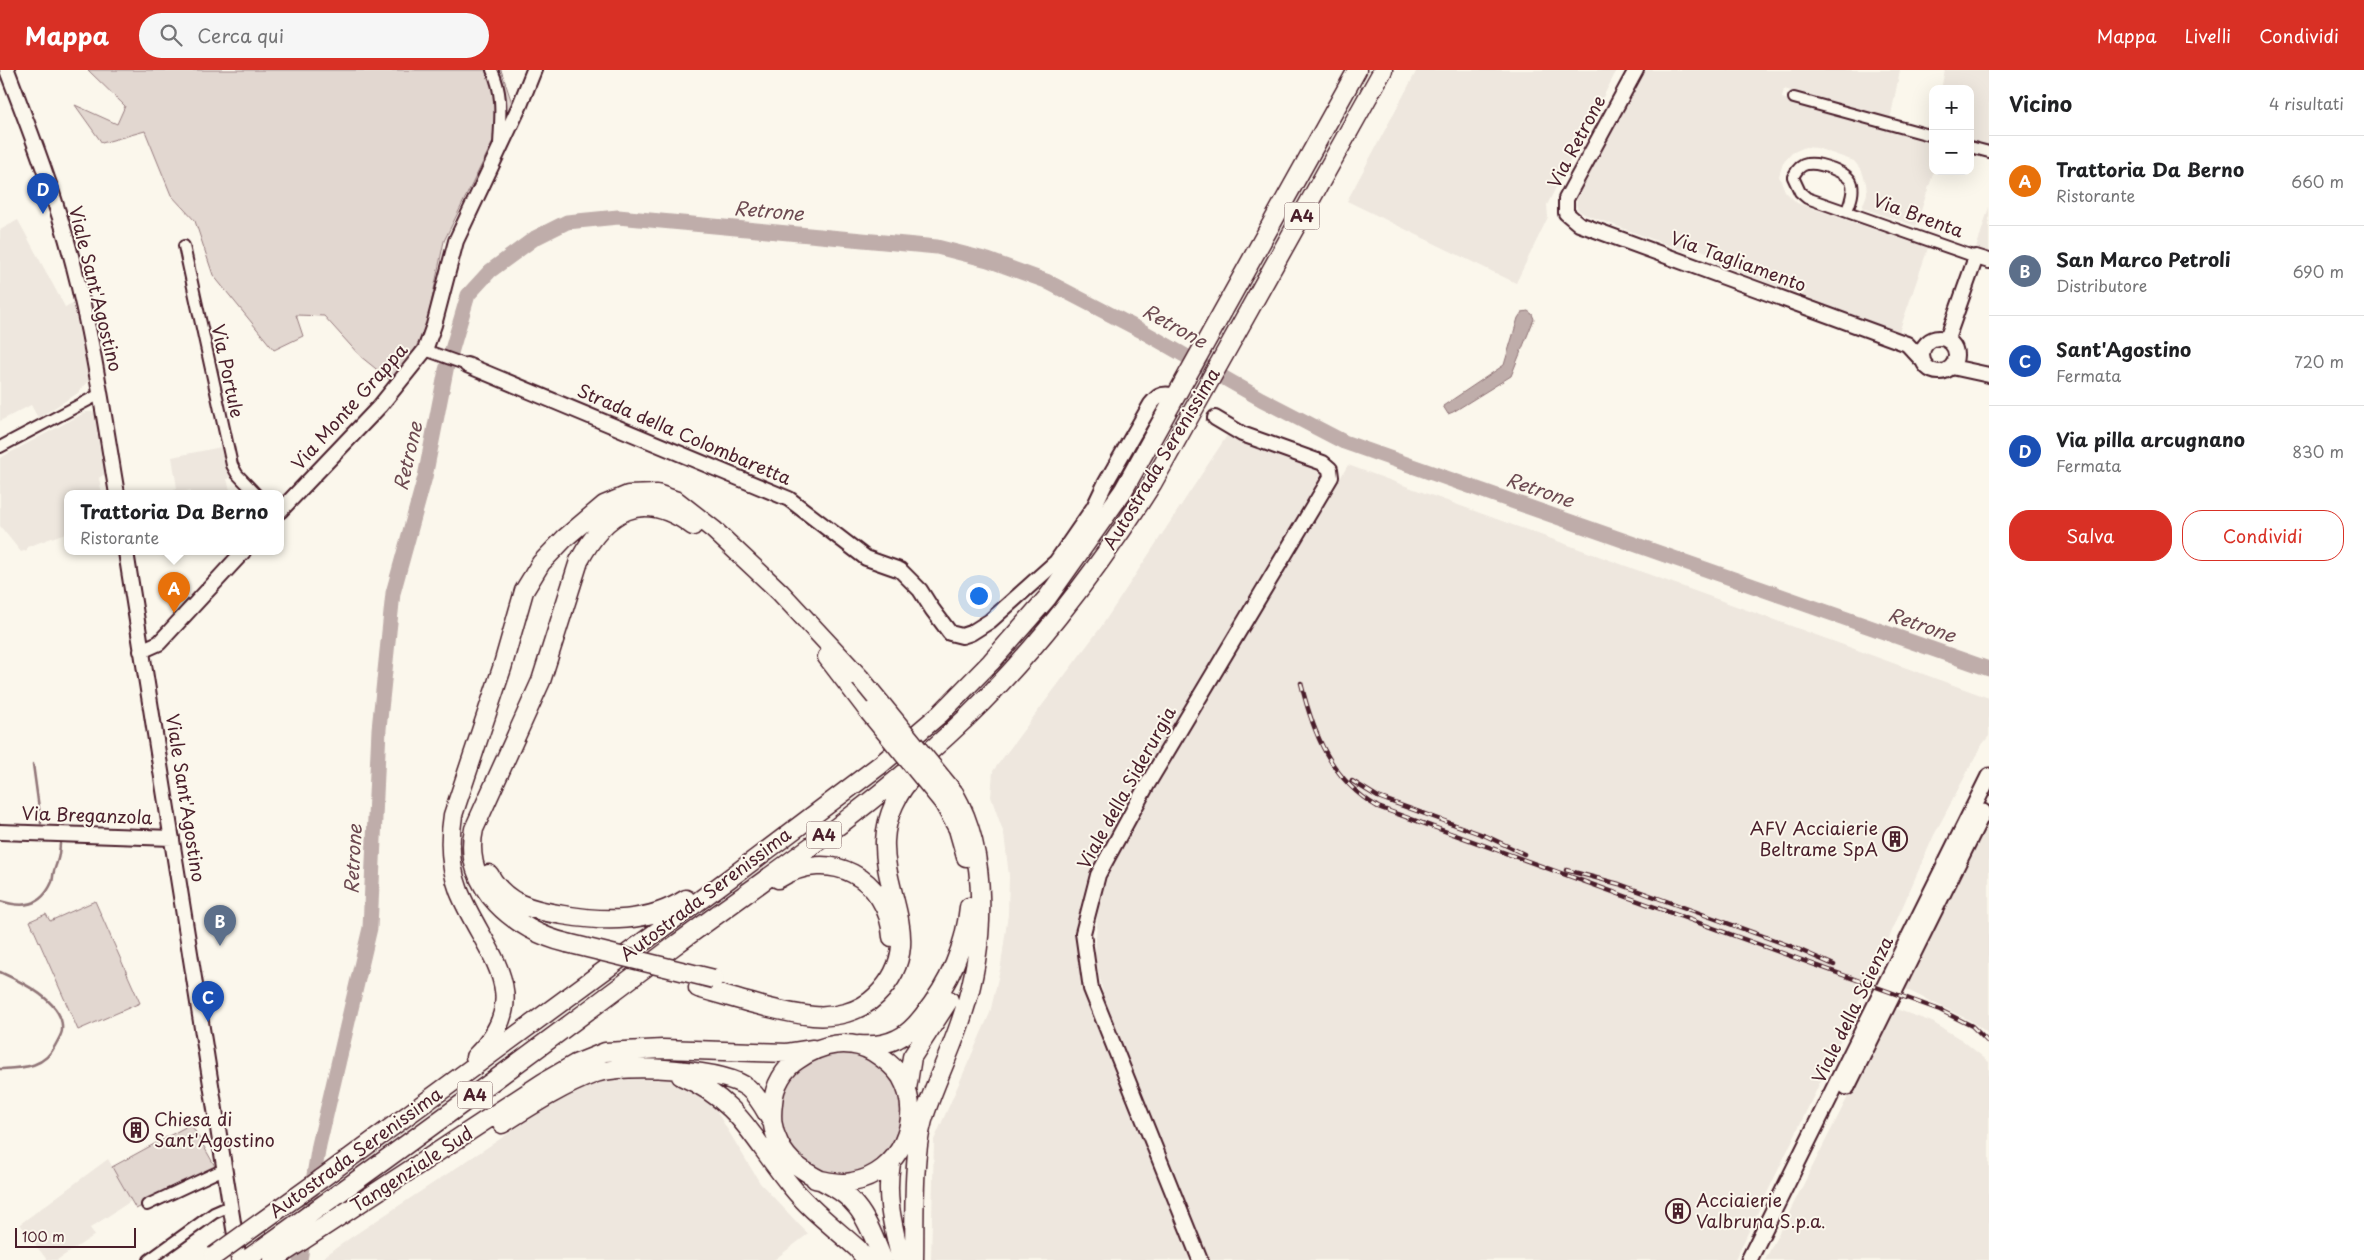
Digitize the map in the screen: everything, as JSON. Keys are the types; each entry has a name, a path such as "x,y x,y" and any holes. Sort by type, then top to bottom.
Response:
{"highway":[{"name":"Autostrada Serenissima","path":"211,1258 369,1145 866,775 940,714 969,687 1047,598 1118,498 1357,70"},
{"name":"Autostrada Serenissima","path":"246,1260 567,1027 885,788 946,737 982,702 1058,619 1124,528 1152,484 1383,70"},
{"path":"321,1179 476,1056 490,1041 499,1022 504,1001 502,976 494,956 465,904 453,866 450,832 458,796 502,668 524,591 541,563 565,538 604,505 628,495 657,494 677,501 706,524 780,592 860,678 970,825 977,852 980,888 976,957 968,999 932,1096 920,1137 914,1260"},
{"path":"883,1260 857,1206 844,1194 796,1167 784,1154 774,1132 772,1122 773,1096 783,1074 795,1061 813,1050 823,1046 845,1044 878,1045 906,1034 924,1014 943,988 960,953 968,922 969,878 962,841 954,820 949,798 869,712 810,635 719,546 676,514 655,508 632,509 616,515 602,525 579,561 541,681 482,811 472,840 475,865 493,900 519,924 543,935 562,948 698,988 795,1012 824,1016 854,1010 867,1003 882,990 897,966 902,944 900,917 888,872 885,851 887,825 894,804 909,780 970,724 1006,687 1044,642 1058,619"},
{"path":"494,784 484,815 481,842 487,870 500,890 508,898 529,908 586,919 617,920 652,915 680,903 789,825 866,775"},
{"path":"458,796 457,817 460,851 467,878 472,888 489,910 510,929 535,945 562,948 714,979 811,1005 836,1004 847,1001 867,990 880,975 886,965 892,945 889,918 872,889 856,875 831,866 816,865 802,868 766,887 671,958 567,1027"},
{"path":"901,1260 891,1217 887,1185 891,1163 902,1146 909,1130 911,1118 907,1089 912,1057 952,996 968,962 979,916"},
{"path":"856,1045 866,1048 887,1061 900,1076 907,1089"},
{"name":"Tangenziale Sud","path":"293,1260 544,1082 575,1064 605,1052 663,1049 787,1053 813,1050"},
{"name":"Tangenziale Sud","path":"273,1260 492,1130 574,1083 597,1073 618,1068 662,1068 734,1080 748,1088 761,1103 772,1122"},
{"path":"662,1068 697,1083 720,1098 740,1116 792,1188 858,1249 866,1260"},
{"path":"815,1179 836,1183 854,1182 867,1178 891,1163"}],"main road":[{"name":"Viale della Scienza","path":"1749,1260 1989,776"},
{"name":"Viale della Scienza","path":"1758,1260 1894,993 1989,800"}],"street":[{"name":"Viale Sant'Agostino","path":"6,70 37,151 69,250 102,393 116,490"},
{"path":"492,70 500,86 498,153"},
{"name":"Via Monte Grappa","path":"284,507 431,352 434,325 456,241 498,153 534,70"},
{"name":"Via Retrone","path":"1566,205 1566,199 1636,70"},
{"path":"1794,98 1929,135"},
{"path":"1974,148 1989,152"},
{"name":"Via Brenta","path":"1847,211 1853,193 1852,182 1845,173 1814,164 1805,164 1797,169 1793,177 1800,192 1807,198 1982,259 1941,339"},
{"name":"Via Tagliamento","path":"1566,205 1566,213 1579,224 1907,344 1932,372 1944,372 1954,362"},
{"name":"Via Portule","path":"184,246 232,465 237,474 252,490"},
{"path":"1921,359 1925,344 1941,339"},
{"path":"1907,344 1941,339 1955,348 1954,362 1984,373"},
{"path":"431,352 467,364"},
{"name":"Strada della Colombaretta","path":"467,364 790,499 866,558 900,570 920,590 950,633 962,636 971,633 990,621 1056,562 1094,507 1105,484 1151,404 1157,397 1164,394 1171,395"},
{"path":"0,447 102,393"},
{"name":"Viale della Siderurgia","path":"1200,1260 1090,989 1083,933 1098,875 1147,785 1331,477 1330,469 1322,463 1242,434 1215,418"},
{"name":"Viale Sant'Agostino","path":"126,555 239,1260"},
{"path":"141,651 159,643 240,555"},
{"name":"Via Breganzola","path":"0,832 172,838"},
{"path":"147,1205 224,1169"},
{"path":"149,1260 214,1212 230,1206"}],"shaded area":[{"path":"88,70 501,70 512,103 444,241 426,328 396,385 360,356 324,316 296,315 303,336 274,350 213,275 195,221 171,195 145,131 102,143 75,105 117,124 125,106"},
{"path":"1417,70 1617,70 1547,205 1548,217 1516,283 1347,201"},
{"path":"1643,70 1900,70 1890,120 1784,89 1782,98 1929,143 1929,175 1933,175 1916,226 1862,208 1867,194 1866,183 1862,171 1854,161 1817,148 1805,147 1792,153 1783,163 1779,176 1785,191 1797,203 1928,248 1899,332 1716,263 1712,254 1693,247 1684,251 1584,214 1578,210 1576,204 1577,197"},
{"path":"1945,70 1989,70 1989,149 1974,145 1974,85 1942,85"},
{"path":"1989,207 1989,256 1975,252"},
{"path":"18,220 65,307 73,303 88,382 78,393 38,418 31,405 0,421 0,230"},
{"path":"1528,311 1534,319 1511,376 1448,414 1443,406 1504,365 1518,318 1522,312"},
{"path":"86,412 93,412 99,418 107,472 99,478 101,490 64,490 64,533 27,547 27,550 21,552 0,526 0,458"},
{"path":"1228,434 1325,472 1089,874 1080,906 1079,954 1085,990 1191,1260 931,1260 934,1140 990,1013 1001,965 1008,914 1009,876 1004,834 991,797 993,771 1101,627"},
{"path":"221,447 230,478 227,479 230,490 174,490 177,488 172,457"},
{"path":"1348,465 1989,698 1989,736 1981,746 1934,835 1885,947 1735,1260 1206,1260 1104,998 1095,956 1098,903 1115,858 1181,738 1261,611"},
{"path":"1989,817 1989,1034 1971,1021 1901,987"},
{"path":"95,901 140,1003 78,1030 30,921 46,914 50,921"},
{"path":"1893,1008 1932,1022 1962,1040 1989,1062 1989,1260 1765,1260"},
{"path":"841,1050 865,1055 885,1068 898,1088 903,1112 898,1136 885,1156 865,1169 841,1174 817,1169 797,1156 784,1136 779,1112 784,1088 797,1068 817,1055"},
{"path":"627,1075 669,1076 685,1080 712,1104 760,1183 808,1234 774,1260 324,1260 325,1256 353,1236 580,1087 604,1079"},
{"path":"191,1124 216,1168 136,1209 112,1167"},
{"path":"108,1159 131,1201 90,1228 95,1235 57,1260 47,1260 20,1224"}],"waterway":[{"name":"Retrone","path":"300,1260 319,1145 370,928 379,729 393,593 425,477 446,370 468,295 490,271 535,238 567,222 618,217 937,247 988,260 1046,281 1142,331 1261,399 1344,442 1989,669"},
{"path":"33,764 41,823"},
{"path":"0,901 24,905 37,901 48,890 52,882 60,844"},
{"path":"0,972 29,987 49,1002 61,1020 62,1030 51,1052 40,1062 25,1067 0,1069"}],"tunnel":[{"path":"1171,395 1215,418"}],"railway":[{"path":"1301,683 1311,720 1326,754 1348,783 1378,807 1940,1010 1972,1026 1989,1043"},
{"path":"1352,781 1378,797 1486,836 1524,854"},
{"path":"1566,870 1619,884 1793,947 1834,965"}],"place":[{"name":"Via pilla arcugnano","path":"43,214"},
{"name":"Trattoria Da Berno","path":"174,613"},
{"name":"AFV Acciaierie Beltrame SpA","path":"1895,839"},
{"name":"San Marco Petroli","path":"220,946"},
{"name":"Sant'Agostino","path":"208,1022"},
{"name":"Chiesa di Sant'Agostino","path":"136,1130"},
{"name":"Acciaierie Valbruna S.p.a.","path":"1678,1211"}]}
